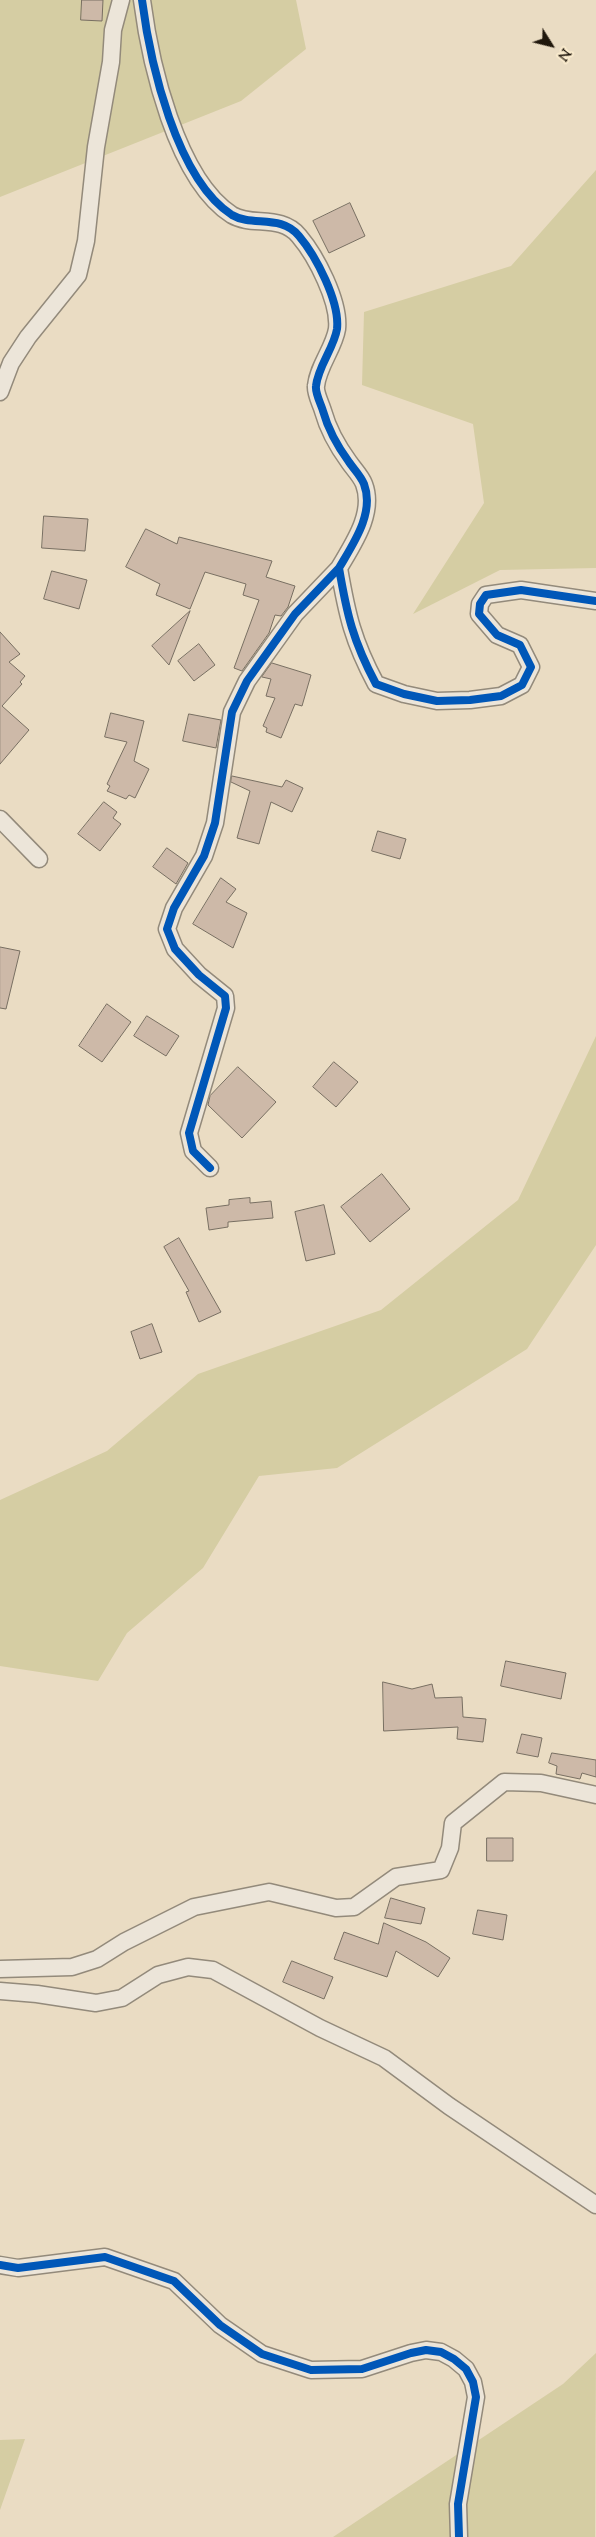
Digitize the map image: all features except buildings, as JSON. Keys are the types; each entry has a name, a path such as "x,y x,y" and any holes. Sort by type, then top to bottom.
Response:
{"street":[{"path":"0,392 11,363 28,337 78,276 86,241 96,148 111,62 113,30 121,0"},
{"path":"142,0 148,44 167,112 191,166 218,206 237,218 277,222 298,234 334,299 337,329 316,387 326,420 343,453 364,484 366,512 356,541 339,568 295,614 247,681 232,712 216,823 204,856 174,908 167,929 175,949 199,975 224,996 226,1008 189,1133 193,1151 210,1168"},
{"path":"339,568 347,616 360,653 376,684 404,694 437,702 501,696 522,685 532,667 520,645 498,635 479,614 480,604 486,595 522,590 596,601"},
{"path":"0,819 39,859"},
{"path":"0,1968 72,1967 97,1959 124,1942 194,1907 269,1892 336,1908 354,1907 396,1877 441,1870 450,1848 453,1823 504,1782 541,1783 596,1795"},
{"path":"0,1992 38,1994 96,2003 122,1998 158,1975 188,1967 212,1970 320,2028 384,2058 449,2106 596,2205"},
{"path":"0,2265 18,2268 106,2257 174,2281 220,2325 262,2354 311,2370 362,2369 426,2350 441,2352 454,2359 466,2369 473,2382 476,2397 458,2504 458,2537"}],"shaded area":[{"path":"0,0 296,0 306,49 241,101 0,197"},
{"path":"596,170 596,568 500,570 413,614 484,503 473,424 362,385 364,312 511,266"},
{"path":"596,1036 596,1245 527,1349 337,1468 259,1476 203,1568 127,1633 98,1681 0,1666 0,1500 107,1451 198,1374 381,1310 518,1200"},
{"path":"596,2353 595,2537 333,2537 563,2384"},
{"path":"25,2439 0,2510 0,2440"}],"cycle path":[{"path":"142,0 159,86 181,148 195,175 212,198 232,215 248,220 284,225 292,229 313,255 331,293 335,306 337,329 317,379 316,389 331,431 341,450 363,481 367,495 367,506 361,528 339,568 356,641 376,684 404,694 437,701 470,700 501,696 522,685 531,667 520,645 497,635 479,614 480,604 486,595 521,590 596,601"},
{"path":"210,1168 193,1151 189,1133 226,1008 225,996 199,975 175,949 167,929 174,908 204,856 215,823 232,712 247,681 295,614 339,568"},
{"path":"0,2265 18,2268 105,2257 174,2281 220,2325 262,2354 311,2370 362,2369 426,2350 441,2352 454,2359 466,2369 473,2382 476,2397 458,2504 459,2537"}]}
